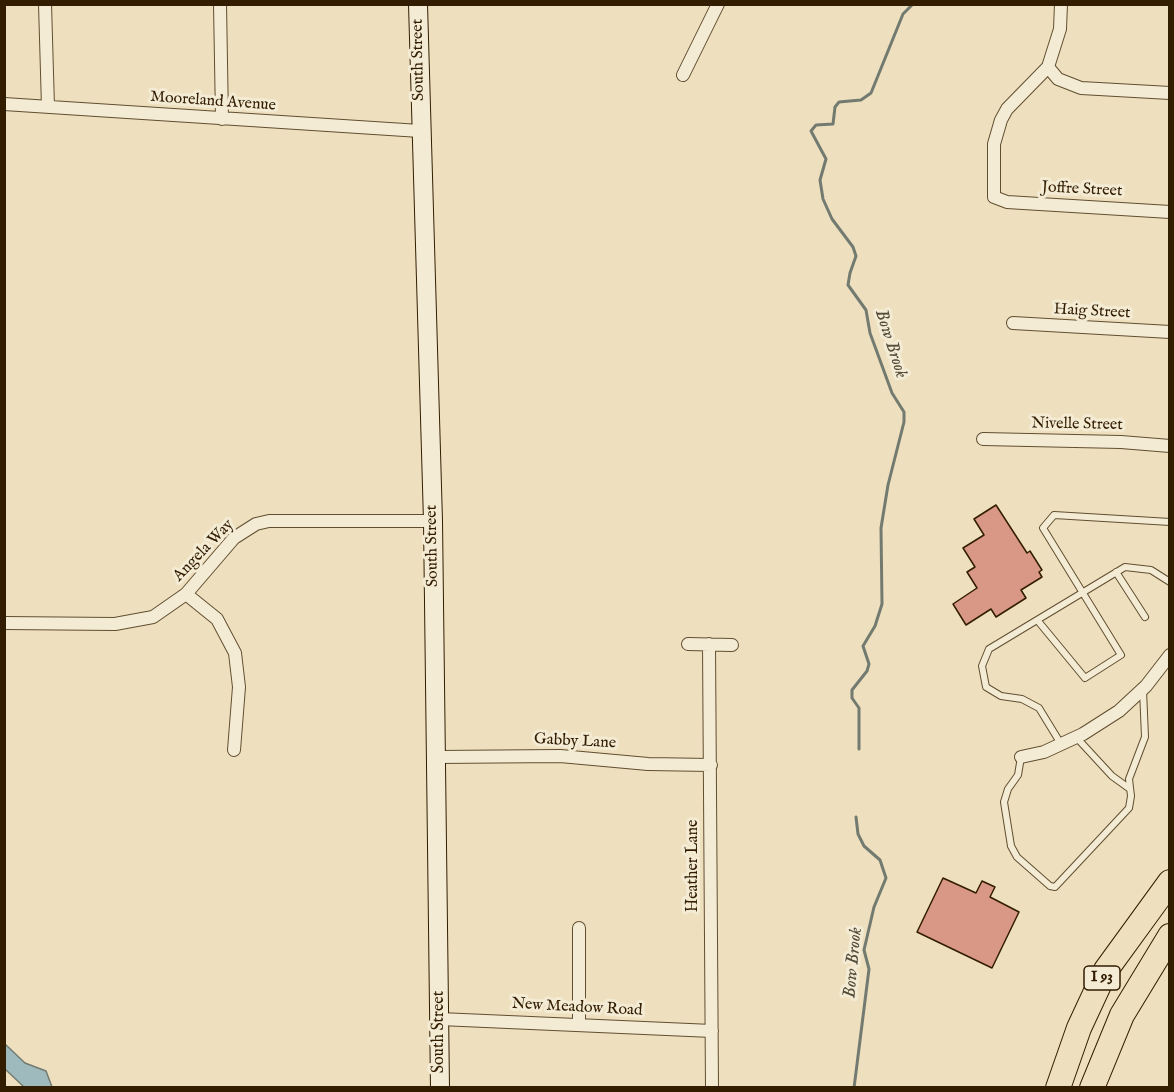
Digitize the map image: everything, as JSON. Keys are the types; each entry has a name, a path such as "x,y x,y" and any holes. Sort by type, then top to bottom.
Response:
{"highway":[{"path":"1106,970 1150,893 1170,867"},
{"name":"I 93","path":"1058,1088 1079,1028 1106,970 1170,882"},
{"name":"I 93","path":"1092,1088 1122,1015 1170,936"}],"main road":[{"name":"South Street","path":"418,4 433,521 440,1088"}],"street":[{"path":"45,4 48,107"},
{"path":"220,4 222,119"},
{"path":"682,75 718,4"},
{"path":"1061,4 1060,29 1048,67 1058,78 1081,88 1170,93"},
{"name":"Joffre Street","path":"1048,67 1007,109 1000,120 994,144 994,197 1007,202 1170,212"},
{"name":"Mooreland Avenue","path":"4,104 420,130"},
{"name":"Haig Street","path":"1013,323 1170,332"},
{"name":"Nivelle Street","path":"983,439 1121,442 1170,446"},
{"name":"Angela Way","path":"4,623 115,624 141,621 164,611 186,594 234,538 256,524 269,521 433,521"},
{"path":"186,594 217,619 235,652 238,687 234,750"},
{"path":"688,644 732,645"},
{"name":"Heather Lane","path":"709,644 712,1088"},
{"path":"1021,757 1076,737 1119,711 1142,689 1170,655"},
{"name":"Gabby Lane","path":"436,757 560,756 648,764 711,765"},
{"path":"579,928 579,1025"},
{"name":"New Meadow Road","path":"440,1019 711,1031"}],"lane":[{"path":"1038,621 1085,678 1121,655 1043,528 1053,515 1170,522"},
{"path":"1061,744 1040,708 1022,699 1001,696 986,687 982,666 990,649 1125,567 1151,570 1169,582"},
{"path":"1116,572 1145,616"},
{"path":"1021,757 1018,775 1008,789 1004,802 1011,846 1017,857 1050,886 1060,885 1125,815 1129,807 1131,772 1145,737 1142,689"},
{"path":"1076,737 1112,776 1130,789"}],"water":[{"path":"5,1044 25,1063 46,1071 52,1087 24,1087 5,1069"}],"building":[{"path":"996,505 1027,553 1030,551 1042,570 1039,572 1042,577 1021,590 1026,598 996,617 991,609 966,625 953,604 977,588 967,572 975,567 963,548 984,535 974,519"},
{"path":"943,878 976,893 982,881 995,887 990,897 1019,912 992,968 917,932"}],"waterway":[{"name":"Bow Brook","path":"859,749 859,708 852,698 852,690 867,671 869,664 863,646 875,626 882,604 881,528 888,485 904,422 904,412 892,393 870,333 866,310 848,285 856,256 853,247 832,219 823,199 820,180 826,159 811,131 816,125 833,124 835,107 839,102 861,100 871,93 903,14 913,4"},
{"name":"Bow Brook","path":"854,1088 869,969 864,950 874,907 886,878 880,860 864,846 858,834 856,817"}]}
